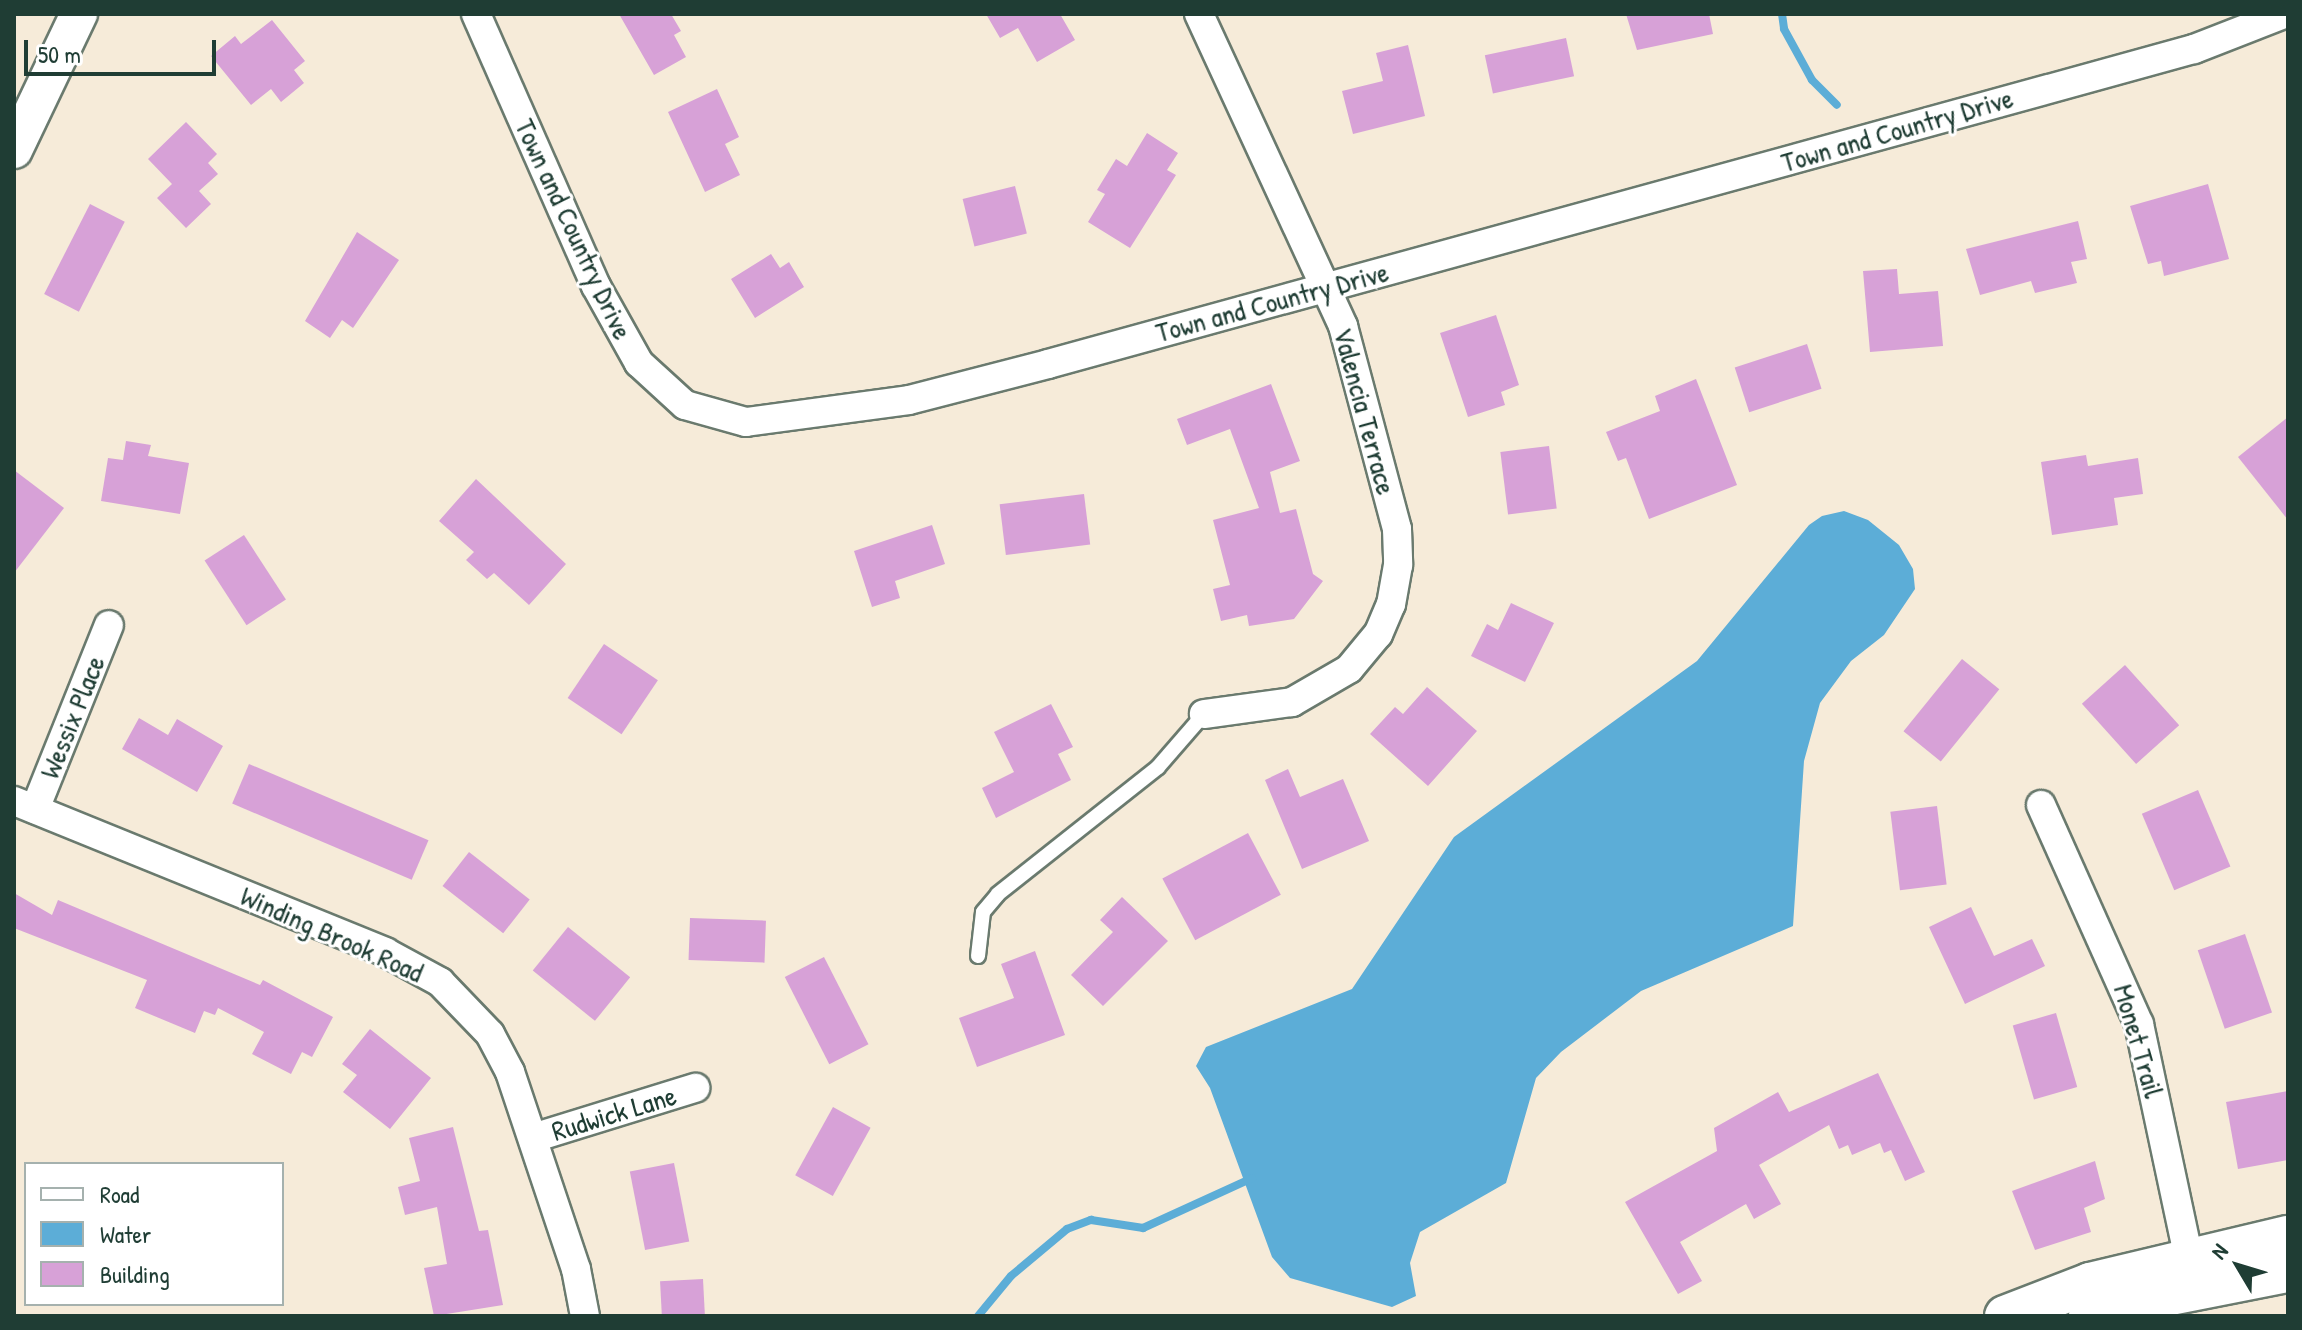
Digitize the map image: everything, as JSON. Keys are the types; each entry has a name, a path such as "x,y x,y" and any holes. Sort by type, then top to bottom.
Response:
{"main road":[{"path":"2089,1316 2288,1236"},
{"path":"2005,1316 2090,1283 2193,1274 2288,1272"}],"street":[{"path":"14,150 79,14"},
{"name":"Town and Country Drive","path":"476,14 614,321 660,387 699,411 746,422 782,421 909,400 1328,286 2223,26 2284,14"},
{"name":"Valencia Terrace","path":"1199,14 1328,286 1397,529 1398,565 1391,604 1369,647 1323,688 1279,706 1204,714"},
{"name":"Wessix Place","path":"25,805 109,625"},
{"name":"Winding Brook Road","path":"25,805 385,952 440,982 490,1034 510,1072 576,1269 585,1316"},
{"name":"Monet Trail","path":"2041,805 2139,1024 2193,1274"},
{"name":"Rudwick Lane","path":"533,1138 695,1088"}],"lane":[{"path":"978,956 983,912 998,894 1158,767 1204,714"}],"water":[{"path":"1844,511 1868,520 1899,545 1913,569 1915,589 1884,635 1851,661 1820,703 1804,761 1793,926 1641,991 1561,1052 1536,1078 1506,1183 1420,1232 1410,1263 1416,1296 1392,1307 1290,1278 1272,1257 1210,1088 1196,1066 1206,1047 1352,989 1454,837 1697,661 1809,525 1822,516"}],"building":[{"path":"619,14 671,14 681,31 674,35 686,57 654,75"},
{"path":"986,14 1060,14 1075,40 1037,62 1018,28 1000,38"},
{"path":"1626,14 1709,14 1713,34 1637,50"},
{"path":"272,20 305,61 294,70 304,83 281,102 271,89 251,105 211,56 235,36 241,44"},
{"path":"1566,38 1574,76 1493,93 1485,55"},
{"path":"1408,45 1425,116 1353,134 1342,91 1383,81 1376,53"},
{"path":"717,89 739,137 725,144 740,175 705,192 668,112"},
{"path":"186,122 217,154 208,163 218,174 199,191 211,204 186,228 157,198 172,184 148,159"},
{"path":"1147,133 1178,153 1167,170 1176,175 1130,248 1088,222 1105,194 1097,190 1116,159 1127,166"},
{"path":"2208,184 2229,259 2164,276 2161,261 2148,264 2130,206"},
{"path":"1015,186 1027,234 974,247 963,199"},
{"path":"90,204 125,222 79,312 44,294"},
{"path":"2078,221 2087,259 2071,262 2077,283 2035,293 2031,281 1980,295 1966,249"},
{"path":"357,232 399,260 353,328 342,320 330,338 305,321"},
{"path":"771,254 780,268 789,262 804,287 755,318 731,279"},
{"path":"1897,269 1899,294 1938,291 1943,346 1870,352 1863,271"},
{"path":"1496,315 1519,385 1501,392 1505,405 1468,417 1440,333"},
{"path":"1807,344 1822,389 1749,412 1735,367"},
{"path":"1696,379 1737,485 1649,519 1626,458 1618,461 1606,432 1660,411 1655,396"},
{"path":"1271,384 1300,461 1270,472 1280,513 1296,509 1313,574 1323,581 1294,619 1249,626 1247,615 1221,621 1213,589 1230,585 1213,520 1259,508 1230,429 1187,445 1177,419"},
{"path":"2288,417 2288,520 2238,457"},
{"path":"126,441 151,445 148,456 189,463 180,514 101,501 108,458 123,460"},
{"path":"1549,446 1557,509 1508,515 1500,452"},
{"path":"2086,455 2088,466 2138,458 2143,494 2114,498 2118,525 2052,535 2041,462"},
{"path":"14,470 64,508 14,573"},
{"path":"476,479 566,564 529,605 494,573 487,579 466,560 474,552 439,521"},
{"path":"1084,494 1090,545 1006,555 1000,504"},
{"path":"932,525 945,564 895,581 900,598 872,607 854,551"},
{"path":"244,535 286,600 247,625 205,561"},
{"path":"1511,603 1554,623 1525,682 1471,656 1487,624 1498,630"},
{"path":"604,644 658,680 622,734 568,698"},
{"path":"1962,659 1999,689 1941,761 1903,731"},
{"path":"2125,665 2179,725 2136,764 2082,704"},
{"path":"1427,687 1477,731 1428,786 1370,734 1395,707 1403,714"},
{"path":"1051,704 1073,747 1058,754 1071,780 996,818 982,788 1014,772 994,732"},
{"path":"139,718 168,735 177,719 223,746 197,792 122,749"},
{"path":"249,764 428,840 412,880 232,804"},
{"path":"1288,769 1300,797 1343,779 1369,841 1302,869 1265,780"},
{"path":"2198,790 2230,866 2174,890 2142,814"},
{"path":"1937,806 1947,884 1900,890 1890,812"},
{"path":"1248,833 1281,895 1195,940 1162,879"},
{"path":"469,852 530,899 503,933 443,886"},
{"path":"14,893 52,915 58,900 260,985 263,980 333,1017 312,1057 302,1052 291,1074 252,1054 264,1032 218,1008 215,1015 204,1011 195,1033 135,1008 147,980 14,928"},
{"path":"1122,897 1168,941 1103,1006 1071,975 1113,932 1100,920"},
{"path":"1971,907 1994,956 2032,939 2045,966 1965,1004 1929,927"},
{"path":"690,918 766,921 764,963 689,960"},
{"path":"568,927 630,977 595,1021 533,971"},
{"path":"2245,934 2272,1012 2225,1029 2198,950"},
{"path":"1035,951 1065,1035 977,1067 959,1018 1014,998 1001,964"},
{"path":"824,957 868,1044 829,1064 785,977"},
{"path":"2056,1013 2077,1087 2034,1099 2013,1025"},
{"path":"370,1029 431,1078 390,1129 343,1092 357,1075 342,1064"},
{"path":"1878,1073 1925,1172 1905,1181 1891,1150 1884,1153 1880,1143 1852,1155 1848,1145 1839,1149 1829,1125 1759,1165 1781,1204 1754,1219 1746,1204 1680,1242 1702,1281 1678,1294 1625,1202 1717,1151 1714,1128 1778,1092 1789,1112"},
{"path":"2288,1091 2288,1160 2238,1169 2226,1102"},
{"path":"833,1107 871,1128 833,1196 795,1175"},
{"path":"453,1127 479,1231 488,1230 503,1305 434,1316 424,1268 447,1264 437,1207 405,1215 398,1187 420,1181 409,1138"},
{"path":"2095,1161 2105,1199 2084,1208 2091,1232 2035,1250 2012,1191"},
{"path":"674,1163 689,1242 645,1250 630,1172"},
{"path":"703,1279 705,1316 662,1316 660,1281"}],"waterway":[{"path":"1782,14 1784,29 1812,80 1837,105"},
{"path":"978,1316 1011,1276 1067,1229 1091,1220 1143,1228 1252,1178"}]}
